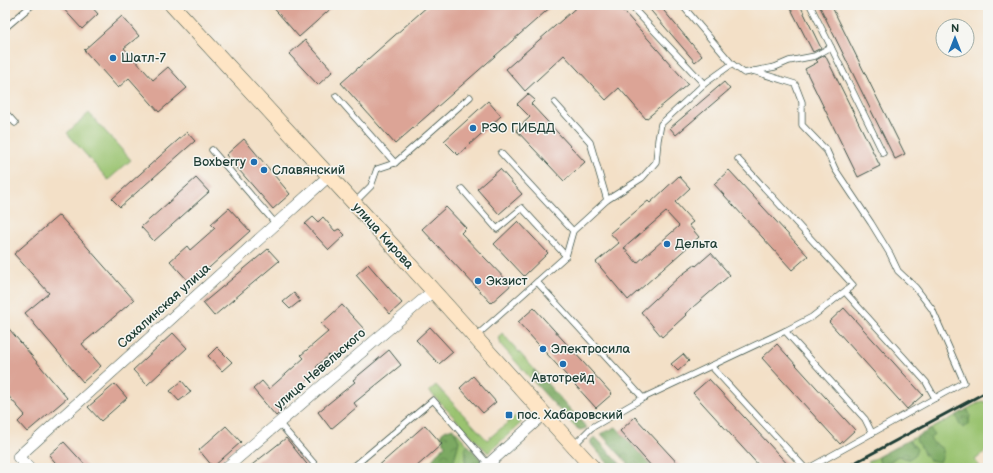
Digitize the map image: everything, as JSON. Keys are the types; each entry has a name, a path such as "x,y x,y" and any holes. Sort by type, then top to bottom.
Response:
{"main road":[{"name":"улица Кирова","path":"172,5 354,203 593,468"}],"street":[{"name":"Сахалинская улица","path":"28,468 18,457 329,176"},
{"name":"улица Невельского","path":"226,468 433,291"},
{"path":"488,467 544,414"}],"lane":[{"path":"5,28 32,5"},
{"path":"682,5 732,64 744,72 775,67 789,61 815,56 831,47"},
{"path":"810,5 883,153"},
{"path":"632,7 704,84"},
{"path":"475,338 566,256 574,231 607,200 642,178 656,162 661,124 704,84 732,64"},
{"path":"753,71 795,84 802,102 802,125 827,151 835,169 871,223 890,254 898,271 915,287 932,309 964,382 809,468"},
{"path":"336,96 395,163"},
{"path":"354,203 371,186 377,169 395,163 470,97"},
{"path":"555,103 590,142 607,200"},
{"path":"5,112 15,123"},
{"path":"212,150 276,224"},
{"path":"502,153 574,231"},
{"path":"573,446 592,428 643,398 812,317 853,286 738,159"},
{"path":"462,189 497,229 522,208 566,256"},
{"path":"537,282 643,398"},
{"path":"845,292 926,382 935,398"},
{"path":"785,331 865,419 872,433"},
{"path":"711,366 805,468"},
{"path":"352,468 433,400 488,467"},
{"path":"279,423 318,468"}],"green space":[{"path":"89,113 131,160 108,180 67,133"},
{"path":"502,333 534,369 532,380 501,345 499,337"},
{"path":"534,369 587,428 580,430 575,427 532,380"},
{"path":"436,385 487,440 518,414 521,423 488,453 429,391"},
{"path":"982,401 988,403 988,450 975,460 981,468 871,468 872,466 868,462 879,456 879,461 888,465 898,456 909,459 913,446 909,440 918,436 916,440 922,447 924,455 935,444 930,439 931,430 929,430 955,416 959,420 970,415 967,409"},
{"path":"967,409 970,415 969,424 963,428 955,416"},
{"path":"616,427 650,465 647,468 632,468 601,434"},
{"path":"453,428 468,445 465,447 466,458 464,468 452,468 459,441"},
{"path":"453,428 459,441 452,468 428,468 436,454 445,446 441,434 446,430"},
{"path":"931,430 934,434 930,439 943,449 940,462 929,460 916,440 918,436"},
{"path":"595,437 624,468 612,468 591,444 591,440"},
{"path":"909,440 917,449 915,455 909,459 898,456 880,466 879,456"},
{"path":"468,445 484,463 479,468 464,468 466,458 465,447"}],"building":[{"path":"60,5 90,5 98,14 82,29"},
{"path":"271,5 335,5 299,37"},
{"path":"429,5 553,5 395,144 341,83"},
{"path":"579,5 618,5 688,84 646,119 619,88 606,100 564,55 525,91 506,69"},
{"path":"646,5 659,5 702,56 695,62"},
{"path":"789,5 800,5 821,48 813,52"},
{"path":"819,5 831,5 905,154 895,159"},
{"name":"Шатл-7","path":"122,16 139,36 124,48 153,80 168,67 187,88 159,112 129,78 118,88 84,50"},
{"path":"305,40 333,71 318,85 289,54"},
{"path":"825,55 880,166 858,177 805,69 818,62 816,60"},
{"path":"724,82 730,89 676,135 670,128"},
{"path":"528,94 535,100 531,104 585,162 564,181 516,130 530,117 517,104"},
{"name":"РЭО ГИБДД","path":"488,101 501,116 458,155 444,141"},
{"path":"187,132 195,141 120,207 112,199"},
{"path":"244,139 290,194 273,209 226,155"},
{"path":"500,169 522,194 499,214 477,189"},
{"path":"729,170 808,256 792,270 714,184"},
{"path":"679,176 690,188 675,202 693,222 689,225 699,237 628,300 596,262 619,243 610,233 648,201 650,203","holes":["666,212 679,226 637,263 624,248"]},
{"path":"196,178 209,192 154,241 141,227"},
{"path":"446,207 466,228 461,233 511,285 491,303 422,229"},
{"path":"229,208 250,231 191,284 170,261 187,246 190,250 215,228 211,224"},
{"path":"59,215 134,300 82,344 101,366 83,382 25,313 49,293 14,254"},
{"path":"313,217 318,222 323,217 335,231 339,229 345,235 329,250 305,224"},
{"path":"518,221 548,253 524,276 494,244"},
{"path":"268,249 279,261 214,316 203,303"},
{"path":"711,253 730,275 685,314 686,315 662,337 641,312 680,276 695,265 696,266"},
{"path":"368,264 402,303 390,314 356,275"},
{"path":"294,293 300,301 290,309 283,302"},
{"path":"342,305 364,329 332,358 329,355 316,367 319,370 281,403 285,408 276,416 253,389 262,381 269,389 304,358 301,355 328,332 321,324"},
{"path":"534,308 612,394 596,408 518,322"},
{"path":"844,308 923,395 907,409 829,322"},
{"path":"5,324 67,398 27,432 18,422 25,415 5,392"},
{"path":"430,327 453,352 439,364 416,340"},
{"path":"173,333 187,348 147,385 133,370"},
{"path":"777,344 855,430 840,444 762,358"},
{"path":"217,347 232,362 222,371 208,356"},
{"path":"389,350 401,365 354,403 357,407 331,429 318,412 355,382 353,380"},
{"path":"683,354 689,361 678,371 671,364"},
{"path":"473,376 496,402 483,413 460,388"},
{"path":"709,379 791,468 761,468 693,393"},
{"path":"182,381 191,392 179,401 170,391"},
{"path":"115,384 127,398 101,421 88,407"},
{"path":"635,417 682,468 653,468 620,431"},
{"path":"425,425 442,444 415,468 376,468"},
{"path":"226,426 241,442 213,467 199,450"},
{"path":"286,438 310,468 248,468"},
{"path":"64,442 88,468 60,468 49,455"}],"railway":[{"path":"845,468 988,391"}],"place":[{"name":"Шатл-7","path":"113,58"},
{"name":"РЭО ГИБДД","path":"473,128"},
{"name":"Boxberry","path":"254,162"},
{"name":"Славянский","path":"264,170"},
{"name":"Дельта","path":"667,244"},
{"name":"Экзист","path":"478,281"},
{"name":"Электросила","path":"543,349"},
{"name":"Автотрейд","path":"563,364"},
{"name":"пос. Хабаровский","path":"509,415"}]}
